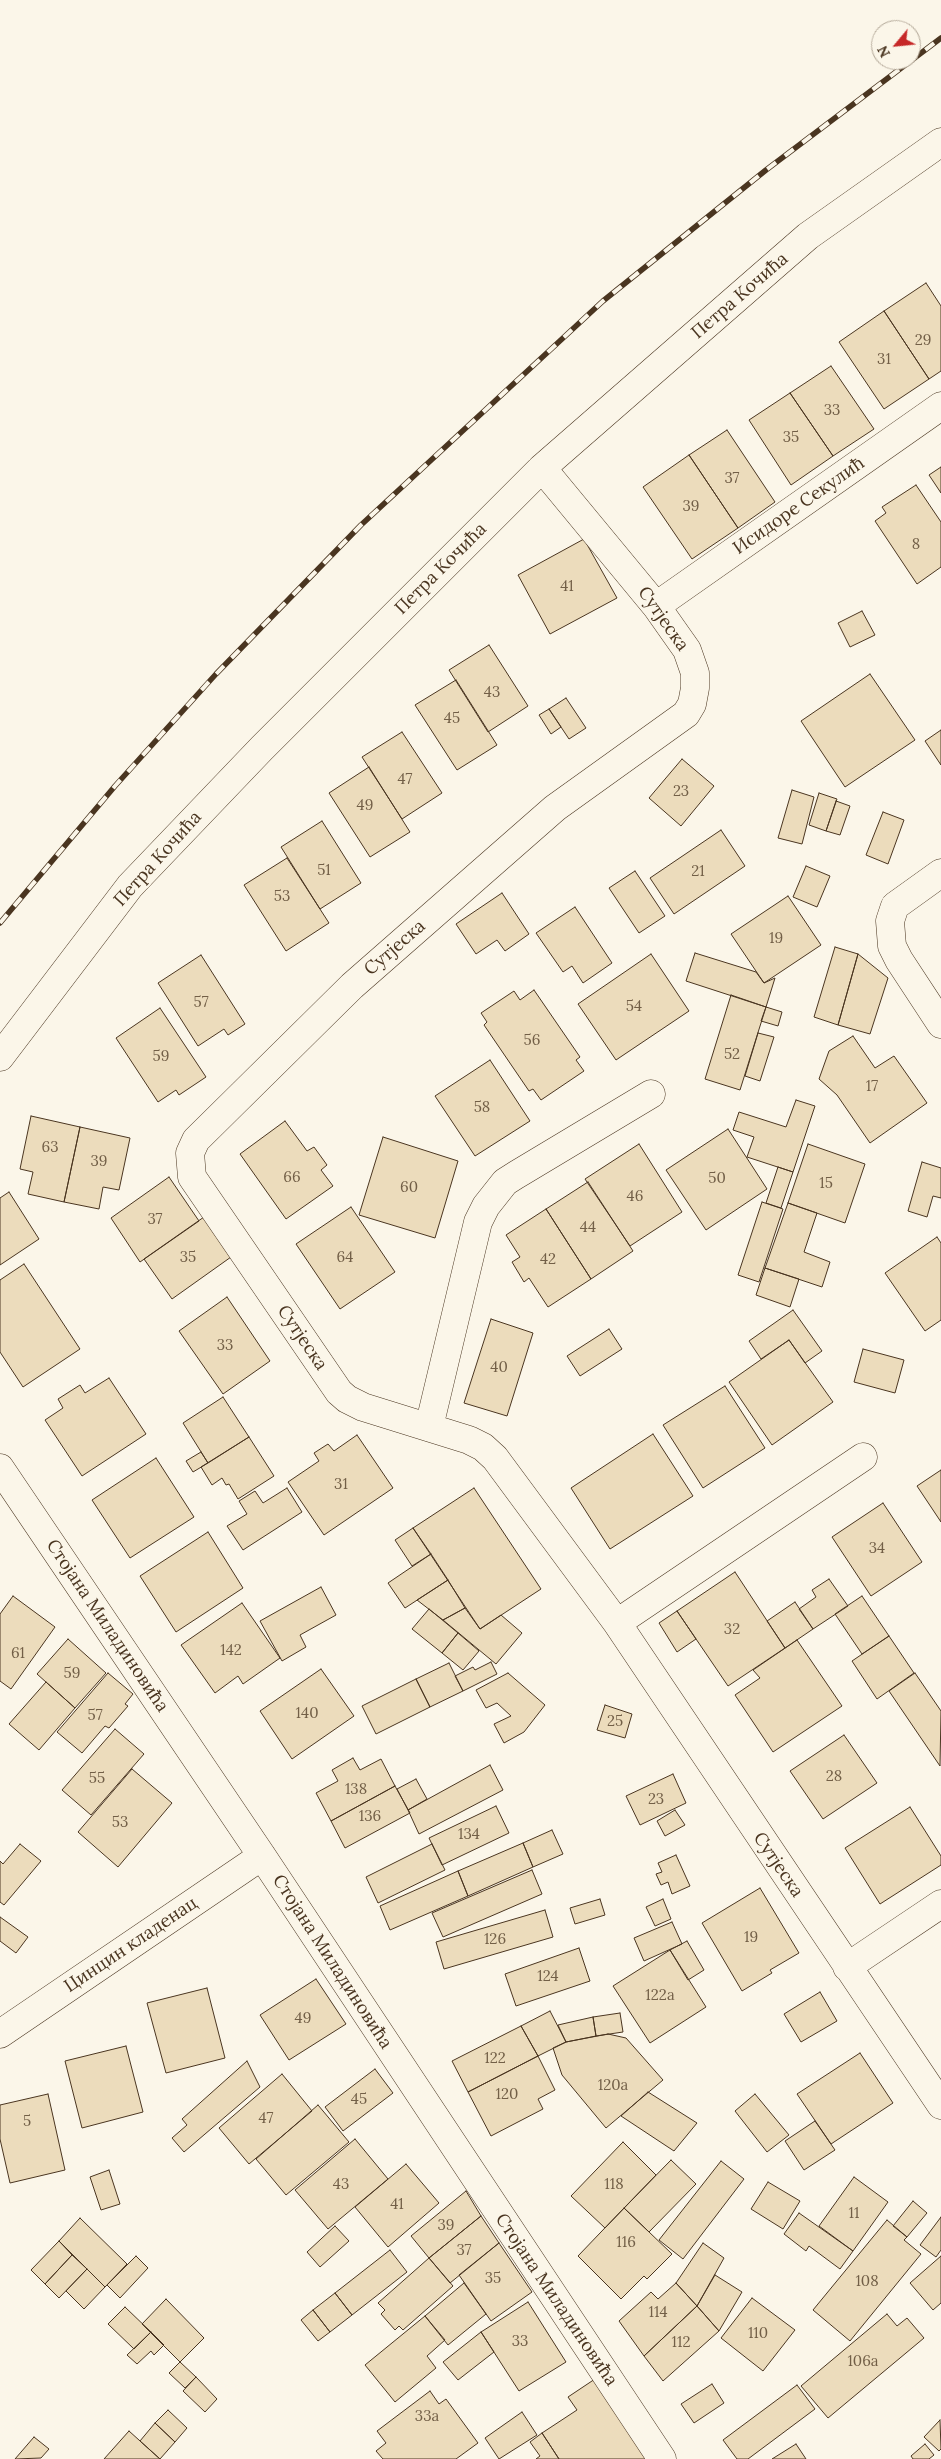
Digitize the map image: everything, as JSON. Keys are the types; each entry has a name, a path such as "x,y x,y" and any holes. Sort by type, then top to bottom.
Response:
{"street":[{"name":"Петра Кочића","path":"0,1057 130,886 262,748 542,468 808,236 941,142"},
{"name":"Исидоре Секулић","path":"656,606 941,406"},
{"name":"Сутјеска","path":"542,468 656,606 687,650 695,673 694,696 686,714 555,808 352,986 196,1140 190,1153 192,1177 339,1392 354,1403 470,1440 483,1447 495,1458 617,1623 846,1967 941,2105"},
{"path":"941,873 909,894 895,906 890,922 892,946 941,1024"},
{"path":"429,1427 478,1222 486,1206 496,1192 511,1179 651,1094"},
{"path":"617,1623 863,1457"},
{"name":"Стојана Миладиновића","path":"0,1468 262,1856 662,2459"},
{"name":"Цинцин кладенац","path":"0,2034 262,1856"},
{"path":"846,1967 941,1904"}],"building":[{"path":"926,283 941,306 941,371 929,379 884,311"},
{"path":"884,311 929,379 884,409 839,342"},
{"path":"831,366 874,429 833,456 790,393"},
{"path":"790,393 833,456 791,485 749,420"},
{"path":"727,430 775,502 738,528 689,455"},
{"path":"689,455 738,528 692,559 643,487"},
{"path":"941,467 941,493 929,475"},
{"path":"916,485 941,522 941,567 917,584 875,521 886,513 882,507"},
{"path":"584,539 617,598 550,634 518,575"},
{"path":"862,611 875,635 850,647 838,623"},
{"path":"489,645 528,706 488,732 449,670"},
{"path":"870,674 915,740 845,787 801,721"},
{"path":"456,680 497,745 457,770 415,705"},
{"path":"566,698 586,728 569,739 549,709"},
{"path":"549,709 561,727 551,734 539,715"},
{"path":"941,730 941,765 925,741"},
{"path":"402,732 442,793 402,819 362,757"},
{"path":"682,759 714,786 681,826 649,798"},
{"path":"369,767 410,832 370,857 329,793"},
{"path":"792,790 814,797 802,844 778,838"},
{"path":"819,793 837,799 826,831 809,825"},
{"path":"836,801 850,806 840,835 826,831"},
{"path":"883,812 904,820 888,864 866,855"},
{"path":"322,821 361,883 320,909 281,847"},
{"path":"721,830 745,866 674,914 650,878"},
{"path":"287,858 329,923 286,951 244,885"},
{"path":"806,866 830,876 817,907 793,897"},
{"path":"635,871 665,916 639,933 609,888"},
{"path":"502,893 529,934 505,951 497,940 476,954 456,924"},
{"path":"788,896 821,945 764,983 731,934"},
{"path":"575,907 612,963 583,983 572,966 563,972 536,933"},
{"path":"835,947 858,954 838,1025 814,1017"},
{"path":"695,953 756,972 764,983 775,978 766,1007 686,981"},
{"path":"651,954 689,1011 616,1060 578,1004"},
{"path":"858,954 888,978 870,1034 838,1025"},
{"path":"201,955 245,1024 228,1035 224,1029 198,1046 158,983"},
{"path":"534,990 580,1057 576,1060 584,1071 541,1100 533,1089 529,1091 484,1025 487,1022 481,1013 514,991 520,1000"},
{"path":"731,995 766,1007 740,1090 705,1079"},
{"path":"766,1007 782,1012 778,1026 761,1021"},
{"path":"160,1008 206,1077 179,1095 176,1090 158,1102 116,1038"},
{"path":"758,1033 774,1037 760,1081 745,1076"},
{"path":"853,1036 875,1068 894,1056 927,1103 870,1143 837,1095 819,1079 829,1051"},
{"path":"490,1060 530,1121 475,1156 435,1096"},
{"path":"796,1100 815,1106 793,1172 747,1157 754,1137 733,1130 739,1112 786,1127"},
{"path":"31,1116 80,1127 64,1202 28,1194 33,1172 20,1169"},
{"path":"285,1121 307,1151 314,1147 327,1165 321,1170 333,1186 286,1219 240,1154"},
{"path":"80,1127 130,1138 119,1190 103,1187 99,1209 64,1202"},
{"path":"728,1129 767,1189 706,1230 666,1170"},
{"path":"383,1137 458,1161 435,1238 359,1215"},
{"path":"639,1144 682,1212 630,1246 585,1179"},
{"path":"808,1144 865,1164 845,1223 788,1203"},
{"path":"922,1162 941,1168 941,1198 933,1196 927,1217 908,1211"},
{"path":"778,1167 793,1172 781,1208 766,1203"},
{"path":"169,1177 199,1221 140,1262 111,1218"},
{"path":"588,1182 633,1251 591,1279 546,1209"},
{"path":"9,1192 39,1239 0,1265 0,1198"},
{"path":"762,1202 783,1209 759,1282 738,1275"},
{"path":"788,1203 817,1213 804,1252 830,1262 822,1287 765,1268"},
{"path":"351,1207 395,1272 340,1309 296,1244"},
{"path":"546,1209 591,1279 548,1307 529,1278 524,1282 512,1262 520,1257 506,1235"},
{"path":"204,1217 231,1257 172,1299 144,1259"},
{"path":"937,1237 941,1243 941,1320 925,1331 885,1273"},
{"path":"24,1264 80,1349 23,1387 0,1352 0,1280"},
{"path":"765,1268 799,1279 790,1307 756,1295"},
{"path":"227,1297 270,1361 223,1394 179,1331"},
{"path":"793,1310 822,1351 805,1363 789,1340 761,1359 749,1341"},
{"path":"491,1319 533,1333 507,1416 464,1403"},
{"path":"609,1329 622,1349 580,1376 567,1356"},
{"path":"789,1340 833,1402 772,1445 729,1382"},
{"path":"863,1349 904,1360 895,1393 854,1382"},
{"path":"109,1378 146,1434 82,1476 45,1420 63,1408 58,1399 80,1385 85,1393"},
{"path":"725,1386 765,1448 703,1488 663,1425"},
{"path":"223,1397 249,1437 208,1463 183,1423"},
{"path":"653,1434 693,1496 610,1549 571,1488"},
{"path":"357,1435 393,1488 324,1535 288,1482 319,1461 314,1453 328,1444 334,1451"},
{"path":"249,1437 274,1476 238,1499 229,1484 226,1485 222,1478 212,1485 201,1467"},
{"path":"201,1452 208,1463 193,1472 186,1461"},
{"path":"156,1458 194,1517 130,1558 92,1500"},
{"path":"941,1470 941,1522 917,1486"},
{"path":"287,1488 302,1512 243,1550 227,1526 247,1514 239,1501 255,1491 263,1503"},
{"path":"474,1488 541,1589 480,1629 413,1528"},
{"path":"883,1503 922,1562 871,1596 832,1537"},
{"path":"413,1528 431,1554 412,1566 395,1540"},
{"path":"208,1532 243,1588 176,1632 140,1576"},
{"path":"431,1554 448,1580 405,1608 388,1583"},
{"path":"735,1572 785,1648 728,1686 677,1611"},
{"path":"829,1579 848,1606 813,1629 799,1609 816,1597 812,1590"},
{"path":"448,1580 465,1608 443,1620 417,1600"},
{"path":"321,1587 336,1615 300,1635 306,1647 282,1661 260,1621"},
{"path":"13,1596 55,1627 11,1689 0,1681 0,1614"},
{"path":"862,1596 889,1636 862,1654 835,1614"},
{"path":"795,1602 813,1629 785,1648 767,1621"},
{"path":"242,1603 280,1658 243,1684 238,1676 215,1693 181,1645"},
{"path":"465,1608 480,1629 501,1615 522,1633 496,1664 443,1620"},
{"path":"429,1609 458,1633 442,1653 412,1629"},
{"path":"677,1611 696,1639 677,1652 659,1623"},
{"path":"458,1633 479,1651 463,1670 442,1653"},
{"path":"889,1636 914,1673 877,1699 852,1661"},
{"path":"68,1639 106,1673 75,1708 37,1674"},
{"path":"797,1640 842,1706 773,1752 735,1695 760,1678 753,1670"},
{"path":"491,1662 497,1674 463,1691 455,1676 473,1667 475,1670"},
{"path":"449,1663 463,1691 430,1707 416,1679"},
{"path":"321,1669 354,1716 292,1759 260,1711"},
{"path":"108,1673 133,1694 125,1704 128,1706 109,1728 105,1726 82,1753 57,1732"},
{"path":"508,1673 545,1705 524,1732 504,1743 494,1724 511,1716 497,1703 486,1708 476,1690"},
{"path":"915,1673 941,1711 940,1766 889,1691"},
{"path":"416,1679 430,1707 376,1734 362,1706"},
{"path":"46,1682 75,1708 39,1750 9,1724"},
{"path":"605,1705 632,1714 625,1738 597,1730"},
{"path":"115,1729 144,1754 91,1815 62,1790"},
{"path":"844,1735 877,1783 823,1819 790,1771"},
{"path":"353,1758 360,1770 381,1759 395,1786 331,1821 316,1793 338,1781 332,1770"},
{"path":"490,1765 503,1790 419,1834 408,1810"},
{"path":"132,1769 172,1803 118,1867 78,1832"},
{"path":"673,1774 686,1803 640,1825 626,1796"},
{"path":"416,1779 427,1799 408,1810 397,1789"},
{"path":"395,1786 410,1813 345,1848 331,1821"},
{"path":"496,1806 509,1833 442,1865 429,1838"},
{"path":"910,1807 941,1856 941,1865 880,1904 845,1848"},
{"path":"675,1810 685,1825 665,1836 657,1821"},
{"path":"552,1830 563,1854 533,1867 523,1843"},
{"path":"523,1843 533,1867 468,1896 458,1871"},
{"path":"20,1844 41,1861 4,1905 0,1902 0,1861 3,1864"},
{"path":"432,1844 445,1870 378,1903 366,1877"},
{"path":"676,1855 690,1886 672,1894 668,1882 661,1885 656,1874 662,1872 658,1863"},
{"path":"532,1870 542,1894 443,1937 432,1913"},
{"path":"458,1871 468,1896 390,1930 380,1906"},
{"path":"760,1888 799,1953 770,1970 772,1973 742,1991 702,1923"},
{"path":"600,1899 605,1915 575,1924 570,1908"},
{"path":"663,1899 671,1919 655,1926 646,1907"},
{"path":"545,1910 553,1937 444,1969 436,1942"},
{"path":"0,1917 28,1937 16,1953 0,1941"},
{"path":"672,1922 682,1944 644,1961 634,1938"},
{"path":"687,1941 704,1970 688,1980 670,1950"},
{"path":"579,1948 590,1981 516,2006 505,1974"},
{"path":"670,1950 706,2007 650,2043 613,1986"},
{"path":"316,1979 346,2024 289,2060 260,2015"},
{"path":"207,1988 225,2058 166,2073 147,2003"},
{"path":"820,1992 837,2021 801,2042 784,2014"},
{"path":"550,2011 566,2042 538,2056 521,2026"},
{"path":"620,2013 623,2032 596,2036 593,2017"},
{"path":"593,2017 596,2036 566,2042 558,2025"},
{"path":"521,2026 538,2056 468,2092 452,2061"},
{"path":"608,2034 626,2038 663,2080 606,2128 562,2075 553,2048 566,2042"},
{"path":"126,2046 143,2112 82,2128 65,2061"},
{"path":"860,2053 893,2103 831,2144 797,2094"},
{"path":"538,2056 555,2090 538,2099 543,2109 491,2136 468,2092"},
{"path":"247,2061 260,2087 184,2152 172,2138 187,2125 182,2119"},
{"path":"375,2069 393,2093 343,2131 325,2107"},
{"path":"282,2074 312,2111 249,2164 219,2128"},
{"path":"648,2092 697,2123 674,2151 621,2116"},
{"path":"48,2094 65,2170 10,2183 0,2139 0,2105"},
{"path":"755,2094 789,2135 767,2152 735,2111"},
{"path":"318,2105 349,2142 286,2195 256,2159"},
{"path":"815,2121 835,2150 804,2170 785,2141"},
{"path":"355,2139 388,2179 328,2229 295,2190"},
{"path":"623,2142 656,2175 605,2228 571,2196"},
{"path":"671,2160 696,2184 649,2232 624,2208"},
{"path":"721,2161 744,2179 683,2259 659,2240"},
{"path":"406,2164 439,2203 388,2247 355,2207"},
{"path":"109,2170 120,2204 101,2210 90,2177"},
{"path":"854,2177 888,2202 853,2251 819,2226"},
{"path":"768,2182 800,2201 783,2229 751,2209"},
{"path":"466,2191 481,2216 429,2258 411,2236"},
{"path":"913,2201 927,2213 907,2237 893,2226"},
{"path":"624,2208 672,2254 647,2279 644,2276 621,2299 578,2256"},
{"path":"799,2213 853,2251 840,2269 809,2246 806,2251 784,2234"},
{"path":"481,2216 499,2243 450,2283 429,2258"},
{"path":"941,2217 941,2250 936,2257 920,2245"},
{"path":"80,2218 127,2264 105,2287 59,2241"},
{"path":"887,2220 907,2237 904,2240 921,2254 850,2341 813,2310"},
{"path":"335,2226 349,2241 320,2267 307,2252"},
{"path":"59,2241 72,2255 45,2284 31,2270"},
{"path":"499,2243 532,2292 491,2321 459,2275"},
{"path":"703,2243 724,2258 697,2306 676,2283"},
{"path":"390,2250 407,2272 352,2315 335,2293"},
{"path":"72,2255 87,2269 59,2298 45,2284"},
{"path":"136,2256 148,2268 120,2298 107,2285"},
{"path":"941,2256 941,2303 933,2310 910,2283"},
{"path":"429,2258 453,2286 403,2330 399,2326 395,2330 381,2314 385,2310 378,2303"},
{"path":"87,2269 105,2287 84,2309 66,2291"},
{"path":"715,2275 742,2292 719,2331 697,2306"},
{"path":"464,2283 486,2314 448,2345 425,2316"},
{"path":"676,2283 697,2306 644,2356 619,2321 651,2292 658,2299"},
{"path":"335,2293 352,2315 330,2332 313,2310"},
{"path":"752,2298 795,2330 763,2371 721,2338"},
{"path":"166,2299 204,2338 180,2362 142,2324"},
{"path":"528,2302 566,2362 519,2391 481,2332"},
{"path":"697,2306 719,2331 663,2381 644,2356"},
{"path":"125,2307 151,2332 134,2349 108,2324"},
{"path":"313,2310 330,2332 318,2341 301,2320"},
{"path":"887,2314 897,2326 907,2318 924,2338 828,2418 801,2386"},
{"path":"425,2316 445,2340 427,2356 436,2368 395,2402 365,2365"},
{"path":"151,2332 164,2345 154,2355 151,2351 137,2364 127,2355"},
{"path":"481,2332 494,2352 458,2380 443,2362"},
{"path":"180,2362 196,2377 185,2388 169,2373"},
{"path":"196,2377 217,2399 205,2412 183,2391"},
{"path":"595,2379 649,2459 559,2459 542,2433 577,2410 568,2397"},
{"path":"712,2384 724,2403 694,2423 681,2404"},
{"path":"797,2385 815,2409 748,2459 737,2459 723,2440"},
{"path":"430,2391 439,2404 446,2399 478,2443 456,2459 383,2459 376,2451 386,2443 377,2431"},
{"path":"168,2410 187,2428 175,2442 155,2423"},
{"path":"522,2412 537,2435 499,2459 485,2438"},
{"path":"940,2420 941,2449 939,2451 924,2437"},
{"path":"155,2423 175,2442 160,2459 140,2441"},
{"path":"129,2431 160,2459 104,2459"},
{"path":"542,2433 559,2459 536,2459 540,2456 530,2442"},
{"path":"34,2437 49,2449 41,2458 15,2459"},
{"path":"796,2444 806,2459 772,2459"},
{"path":"925,2444 934,2455 929,2459 913,2459 911,2456"}],"railway":[{"path":"0,923 115,786 216,674 361,525 603,301 766,170 941,38"}]}
